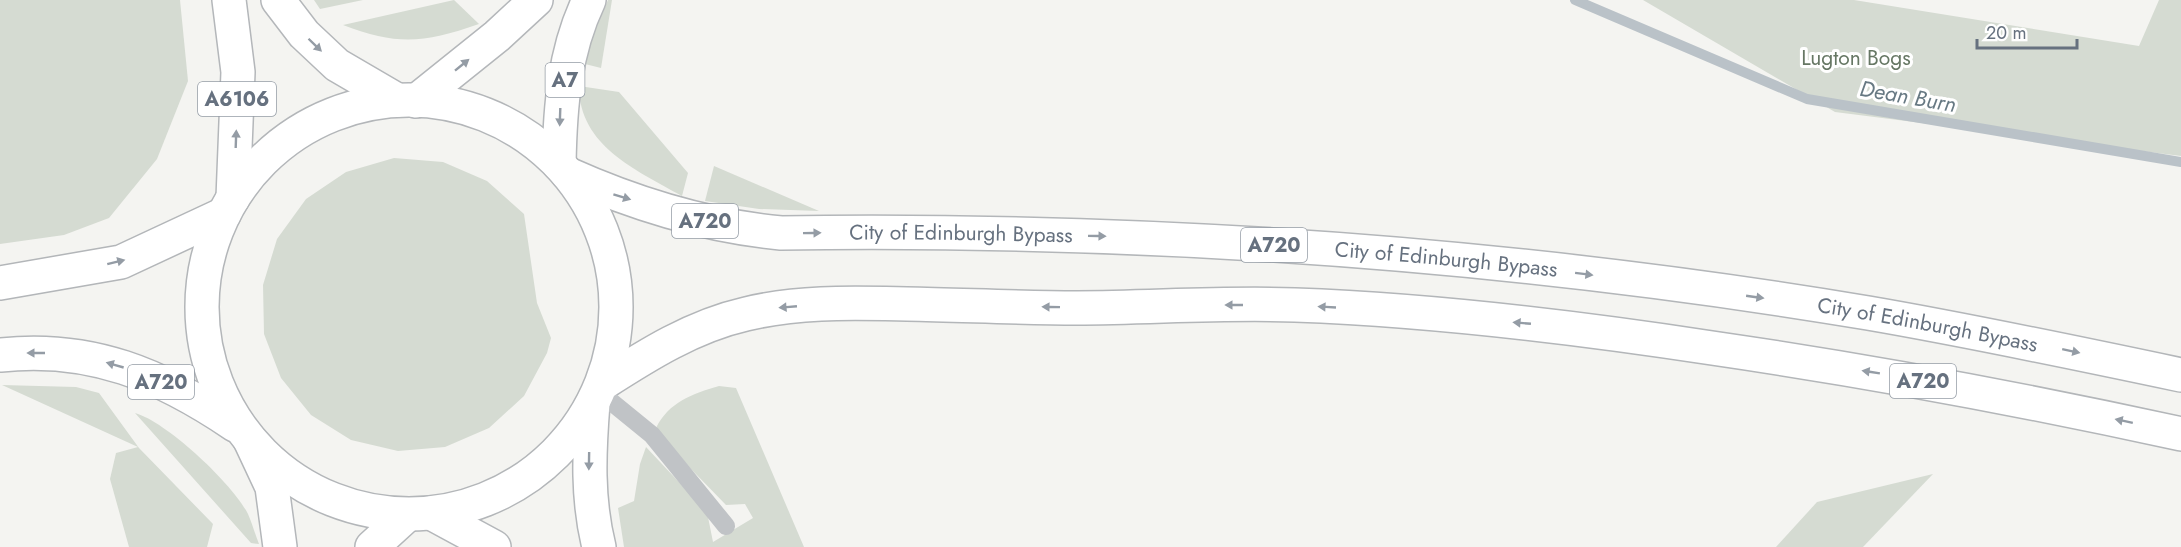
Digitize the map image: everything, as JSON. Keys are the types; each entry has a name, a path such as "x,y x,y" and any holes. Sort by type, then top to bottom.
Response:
{"main road":[{"name":"A6106","path":"228,206 238,72 229,0"},
{"path":"278,0 304,34 337,65 406,101"},
{"path":"406,101 497,36 536,0"},
{"name":"A7","path":"563,169 560,107 567,66 589,0"},
{"path":"280,547 272,487 246,435 219,390 206,347 202,302 208,257 228,206 264,159 310,124 348,109 406,101 441,103 485,114 524,135 563,169 589,204 604,238 614,274 615,321 612,348 597,393 588,465 592,519 599,547"},
{"name":"City of Edinburgh Bypass","path":"563,169 611,193 690,217 748,230 780,233 1163,238 1516,265 1867,313 2039,345 2181,375"},
{"path":"0,283 121,262 228,206"},
{"name":"A720","path":"597,393 652,352 704,326 744,314 782,307 847,303 1078,308 1292,305 1395,311 1532,324 1663,340 1875,372 2051,405 2181,434"},
{"name":"A720","path":"0,355 72,353 126,368 171,385 246,435"},
{"path":"246,435 285,473 327,497 373,511 419,514 463,507 503,492 539,468 569,439 597,393"},
{"path":"372,547 419,514"},
{"path":"419,514 494,547"}],"lane":[{"path":"597,393 652,435 726,526"}],"green space":[{"path":"0,0 180,0 188,81 157,159 109,218 64,235 0,244"},
{"path":"314,0 363,0 320,9"},
{"path":"454,0 479,24 442,35 411,40 380,36 343,25"},
{"path":"608,0 612,0 601,68 581,63"},
{"name":"Lugton Bogs","path":"1643,0 1854,0 2139,46 2159,0 2181,0 2181,156 1835,112"},
{"path":"579,86 619,92 688,173 682,196 629,166 599,140 589,125 582,107"},
{"path":"394,158 443,162 487,181 524,214 537,303 551,338 547,353 524,396 489,428 445,447 398,451 351,440 311,415 281,378 264,334 263,285 277,239 306,199 346,172"},
{"path":"714,166 819,211 759,209 705,201"},
{"path":"2,385 76,387 99,393 139,448 213,524 207,547 129,547 110,479 116,453 138,447"},
{"path":"719,386 736,388 804,547 624,547 618,508 634,501 640,464 646,447 707,512 713,542 753,518 745,504 726,505 656,428 661,419 682,400"},
{"path":"135,413 164,428 214,471 240,501 248,514 259,544 251,543"},
{"path":"1933,474 1863,547 1776,547 1817,502"}],"waterway":[{"name":"Dean Burn","path":"1575,0 1807,99 2181,162"}]}
